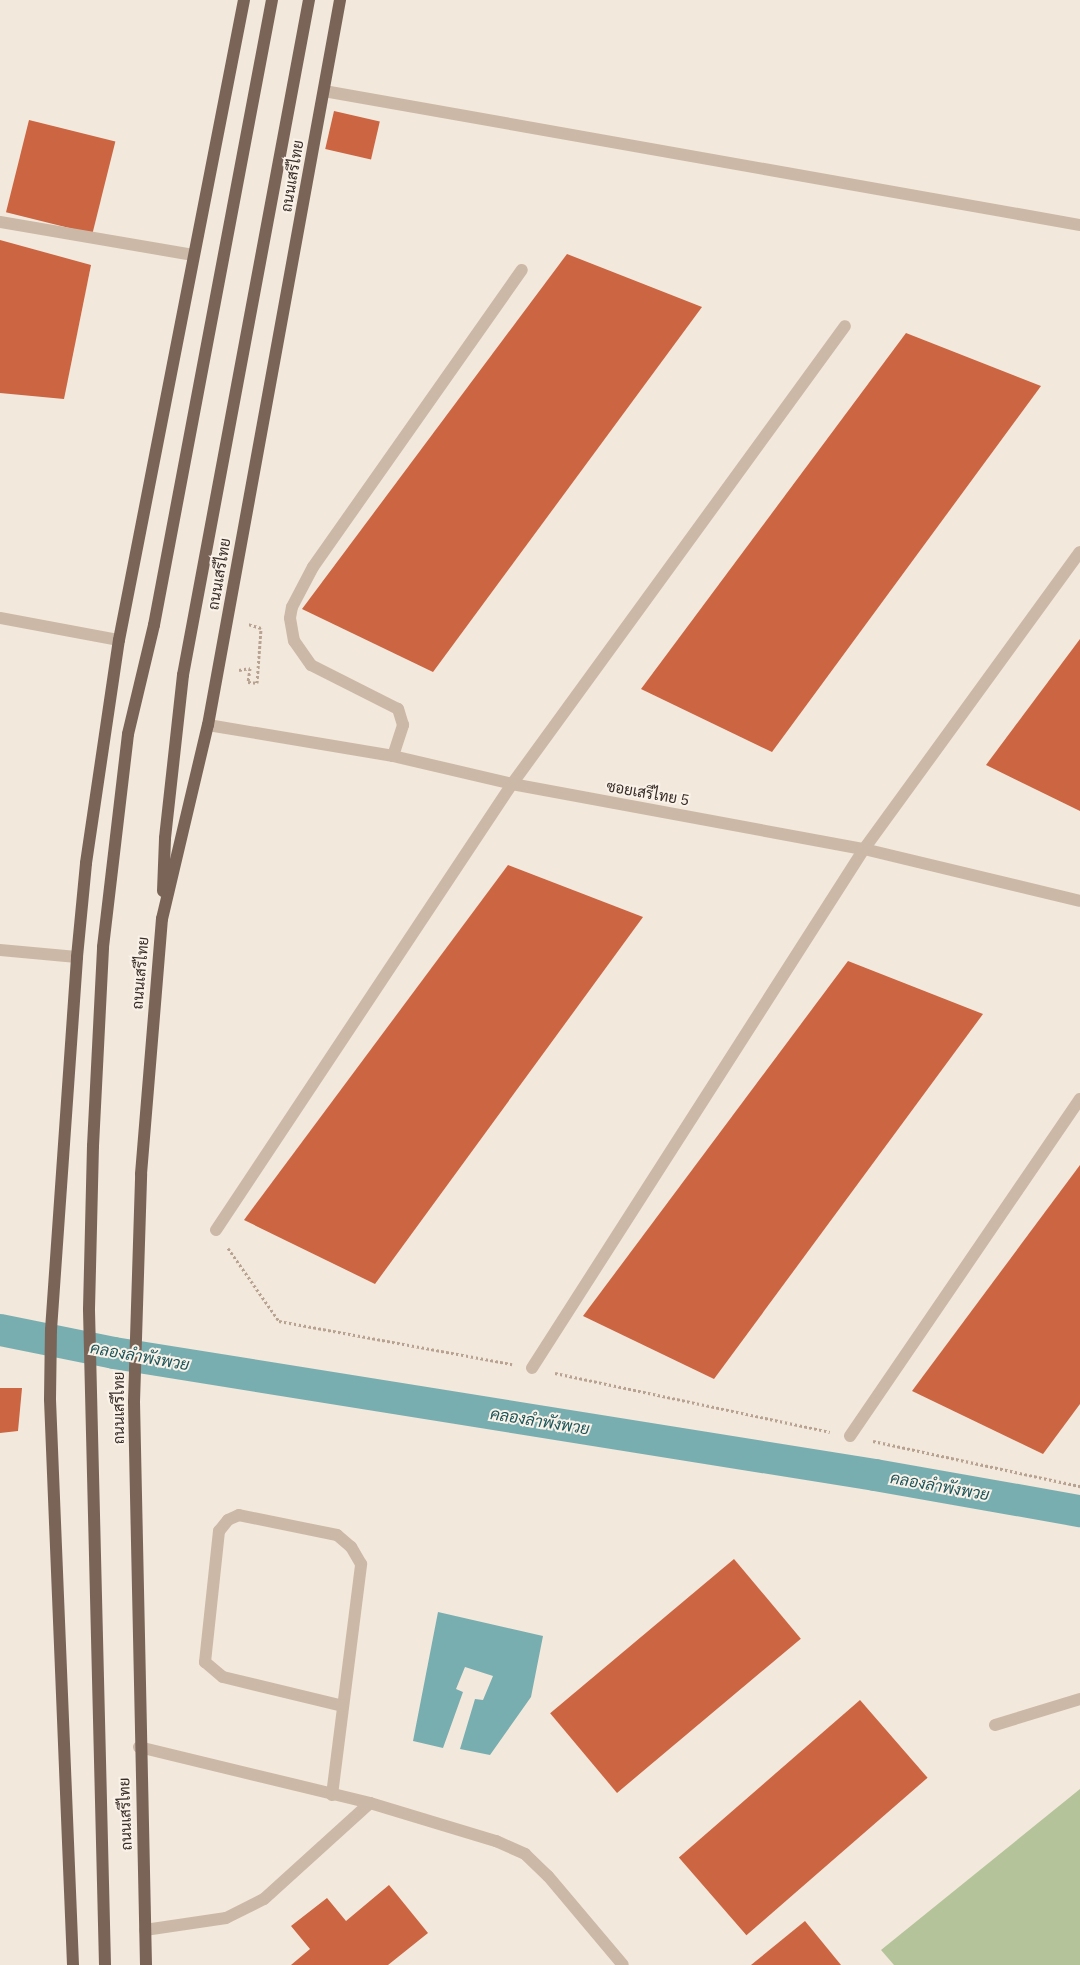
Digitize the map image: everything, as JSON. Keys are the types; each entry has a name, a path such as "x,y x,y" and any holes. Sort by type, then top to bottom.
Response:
{"main road":[{"path":"72,1965 50,1399 51,1330 77,957 86,863 119,640 244,0"},
{"path":"105,1965 96,1630 89,1233 96,1057 112,861 128,734 154,625 272,0"},
{"path":"162,919 165,838 183,675 309,0"},
{"name":"ถนนเสรีไทย","path":"146,1965 139,1747 134,1402 141,1174 162,919 208,725 340,0"}],"street":[{"path":"324,91 1080,225"},
{"path":"0,222 193,255"},
{"path":"393,756 403,725 398,709 310,665 294,642 290,618 292,607 313,567 522,270"},
{"path":"216,1230 512,784 845,326"},
{"path":"532,1368 864,849 1080,552"},
{"path":"0,618 119,640"},
{"name":"ซอยเสรีไทย 5","path":"208,725 393,756 512,784 864,849 1080,901"},
{"path":"0,950 77,957"},
{"path":"850,1436 1080,1099"},
{"path":"332,1794 362,1564 351,1547 337,1535 290,1524 239,1516 228,1520 219,1531 205,1662 223,1677 343,1706"},
{"path":"995,1725 1080,1699"},
{"path":"139,1747 370,1803 496,1841 525,1854 548,1876 623,1965"},
{"path":"145,1930 226,1918 264,1899 370,1803"}],"path":[{"path":"250,668 248,682 257,683 261,628"},
{"path":"216,1230 279,1321 532,1368 1080,1486"}],"green space":[{"path":"1080,1789 1080,1965 894,1965 881,1950"}],"water":[{"path":"438,1612 543,1636 531,1697 490,1755 460,1749 475,1699 483,1700 493,1676 465,1667 456,1689 463,1692 443,1748 413,1741"}],"building":[{"path":"334,111 380,122 371,160 325,149"},
{"path":"29,120 115,142 92,234 6,212"},
{"path":"0,240 91,265 64,399 0,393"},
{"path":"567,254 702,307 433,672 302,609"},
{"path":"906,333 1041,386 772,752 641,689"},
{"path":"1080,639 1080,811 986,765"},
{"path":"508,865 643,917 375,1284 244,1220"},
{"path":"848,961 983,1014 714,1379 583,1316"},
{"path":"1080,1165 1080,1404 1043,1454 912,1391"},
{"path":"0,1388 22,1388 18,1431 0,1433"},
{"path":"734,1559 801,1639 617,1793 550,1713"},
{"path":"860,1700 928,1778 746,1935 679,1857"},
{"path":"389,1885 428,1933 388,1965 291,1965 310,1949 291,1926 327,1898 346,1921"},
{"path":"805,1921 841,1965 751,1965"}],"waterway":[{"name":"คลองลำพังพวย","path":"0,1330 114,1353 875,1475 1080,1511"}]}
